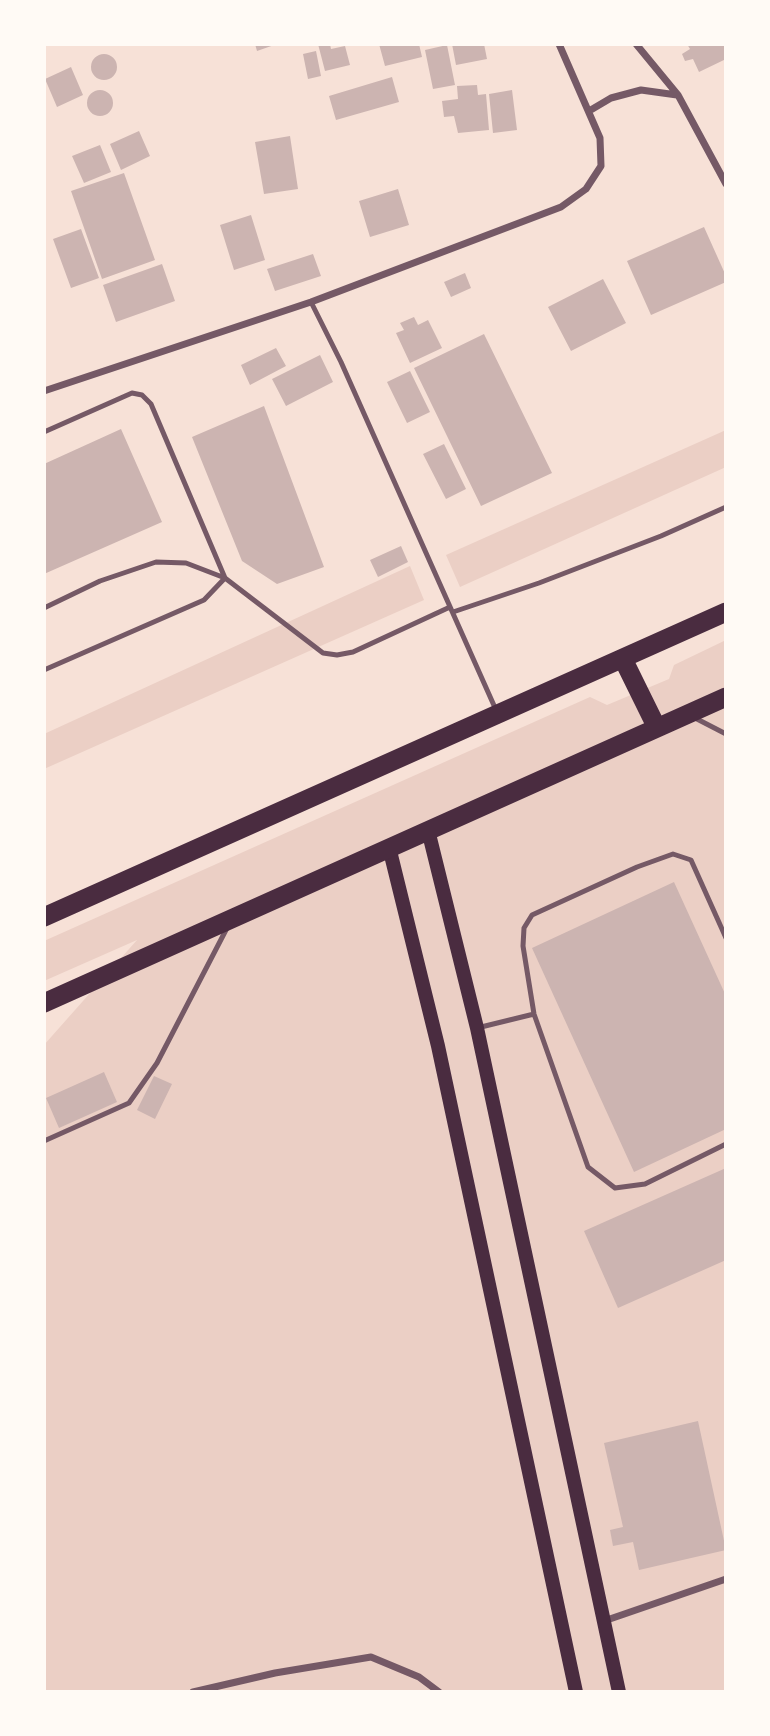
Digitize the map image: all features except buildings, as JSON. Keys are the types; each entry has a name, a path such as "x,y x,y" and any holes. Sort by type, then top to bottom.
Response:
{"highway":[{"path":"44,917 726,612"},
{"path":"623,659 656,726"},
{"path":"44,1003 656,726 726,697"}],"main road":[{"path":"428,830 477,1028 619,1692"},
{"path":"389,847 438,1046 576,1692"}],"street":[{"path":"44,391 311,302 561,207 586,189 601,166 600,138 559,44"},
{"path":"636,44 678,95 726,184"},
{"path":"589,111 611,98 641,90 678,95"},
{"path":"603,1621 726,1579"},
{"path":"193,1692 275,1673 371,1657 419,1676 439,1692"}],"lane":[{"path":"311,302 341,362 498,715"},
{"path":"44,432 132,393 142,395 151,404 225,578"},
{"path":"44,608 100,581 156,562 186,563 225,578 323,653 337,655 353,652 452,610 539,583 649,541 726,507"},
{"path":"44,670 204,600 225,578"},
{"path":"687,714 726,734"},
{"path":"726,938 691,860 673,854 637,867 532,915 524,928 523,946 534,1014 588,1167 615,1188 645,1184 726,1144"},
{"path":"44,1141 129,1103 156,1063 233,918"},
{"path":"477,1028 534,1014"}],"shaded area":[{"path":"726,430 726,467 460,587 446,555"},
{"path":"410,566 424,600 44,769 44,734"},
{"path":"726,640 726,1692 44,1692 44,1045 137,940 44,981 44,941 590,697 607,705 669,679 674,665"}]}
